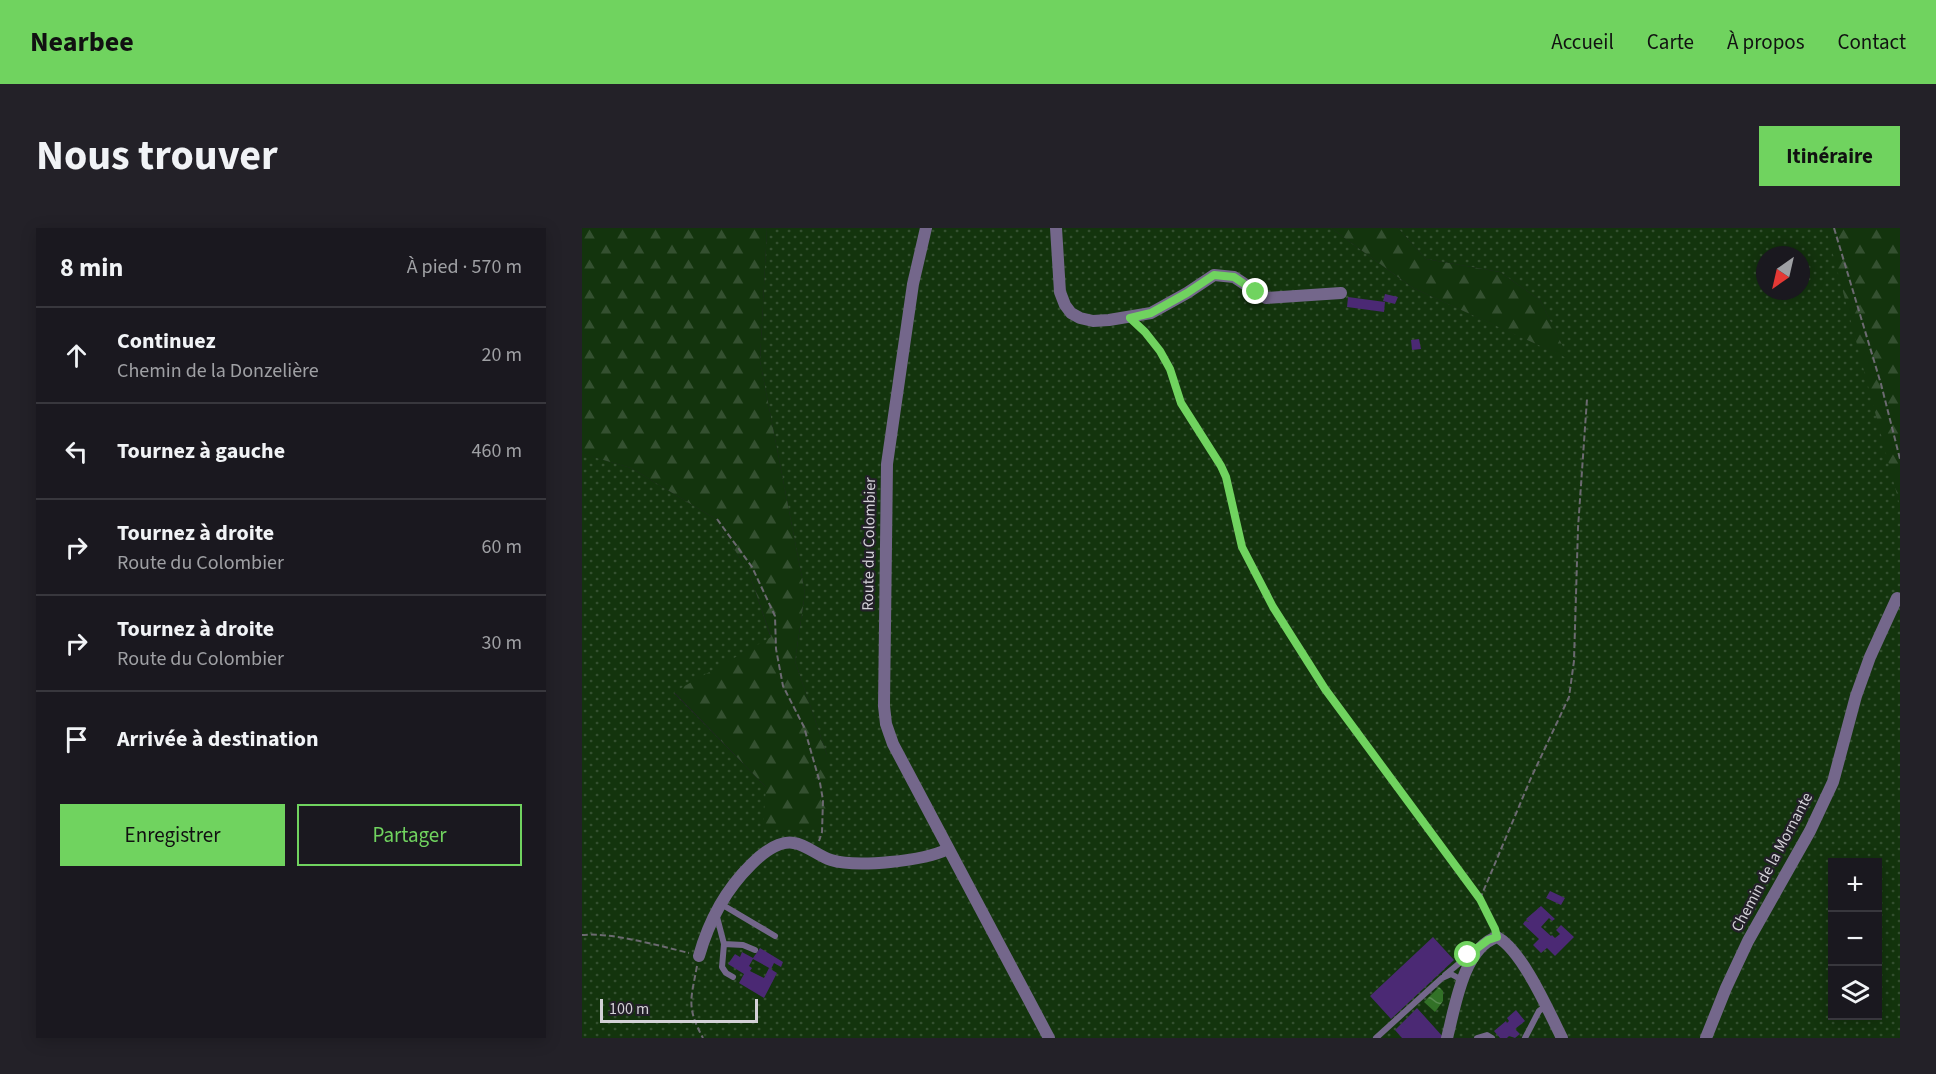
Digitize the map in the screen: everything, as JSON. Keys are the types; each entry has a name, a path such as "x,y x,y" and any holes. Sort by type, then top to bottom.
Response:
{"street":[{"name":"Route du Colombier","path":"926,228 913,284 887,464 884,706 886,724 893,744 1049,1038"},
{"path":"1056,228 1060,292 1071,313 1080,318 1093,321 1130,318 1151,313 1214,275 1234,277 1266,297 1341,294"},
{"name":"Chemin de la Mornante","path":"1706,1038 1748,941 1810,831 1833,782 1856,696 1870,657 1899,598"},
{"path":"699,956 706,934 719,907 747,869 770,849 782,843 792,842 805,846 830,859 847,864 905,859 948,849"},
{"path":"1447,1038 1462,982 1479,947 1497,937 1513,949 1562,1038"}],"lane":[{"path":"733,977 722,967 724,944 717,924 719,907 775,936"},
{"path":"724,944 743,945 754,950"},
{"path":"1376,1038 1479,947"},
{"path":"1442,978 1451,974 1462,982"},
{"path":"1525,1038 1539,1011 1546,1006"},
{"path":"1478,1038 1487,1035 1492,1038"}],"path":[{"path":"1834,228 1881,384 1900,459"},
{"path":"1130,318 1160,351 1170,369 1181,403 1221,466 1226,477 1242,547 1273,607 1325,689 1480,899 1497,937"},
{"path":"1480,899 1531,778 1569,697 1574,661 1578,528 1587,399"},
{"path":"717,519 752,567 775,616 776,649 783,686 804,727 814,758 823,800 822,832 815,852"},
{"path":"582,935 604,936 650,944 699,956 691,1008 692,1017 703,1038"}],"green space":[{"path":"582,228 767,228 760,361 805,593 795,661 827,755 827,828 763,827 766,787 674,692 771,637 749,572 714,518 631,468 583,454"},
{"path":"767,228 1331,228 1413,288 1568,358 1540,300 1500,272 1426,259 1398,228 1827,228 1900,503 1900,1038 582,1038 582,451 584,454 631,468 714,518 749,572 771,638 674,693 766,787 827,828 827,755 795,661 805,593 760,361"},
{"path":"1331,228 1398,228 1426,259 1500,272 1540,300 1569,359 1413,288"},
{"path":"1826,228 1900,228 1900,506"}],"water":[{"path":"1439,987 1443,991 1443,1001 1435,1012 1424,1002"}],"building":[{"path":"1385,294 1398,297 1395,304 1383,301"},
{"path":"1348,297 1385,302 1384,312 1347,307"},
{"path":"1419,339 1421,349 1412,350 1411,340"},
{"path":"1550,891 1565,898 1561,905 1546,898"},
{"path":"1541,906 1555,919 1552,921 1549,918 1541,927 1555,938 1560,934 1556,930 1561,925 1574,937 1555,956 1547,948 1541,953 1533,945 1539,939 1523,924 1525,921 1529,922 1526,919"},
{"path":"1433,937 1454,960 1391,1019 1370,996"},
{"path":"760,948 783,962 781,967 774,963 771,969 753,959 749,966 752,968 750,971 764,978 769,968 777,973 764,998 739,983 744,974 728,964 735,954 740,957 742,952 753,958"},
{"path":"1417,1008 1444,1038 1402,1038 1395,1030"},
{"path":"1516,1010 1525,1021 1515,1029 1520,1034 1515,1038 1509,1036 1500,1038 1494,1031 1506,1021 1507,1023 1509,1021 1507,1018"}],"route":[{"path":"1256,292 1234,277 1214,275 1151,313 1130,318 1160,351 1170,369 1181,403 1221,466 1226,477 1242,547 1273,607 1325,689 1480,899 1497,937 1488,940 1468,955"}]}
